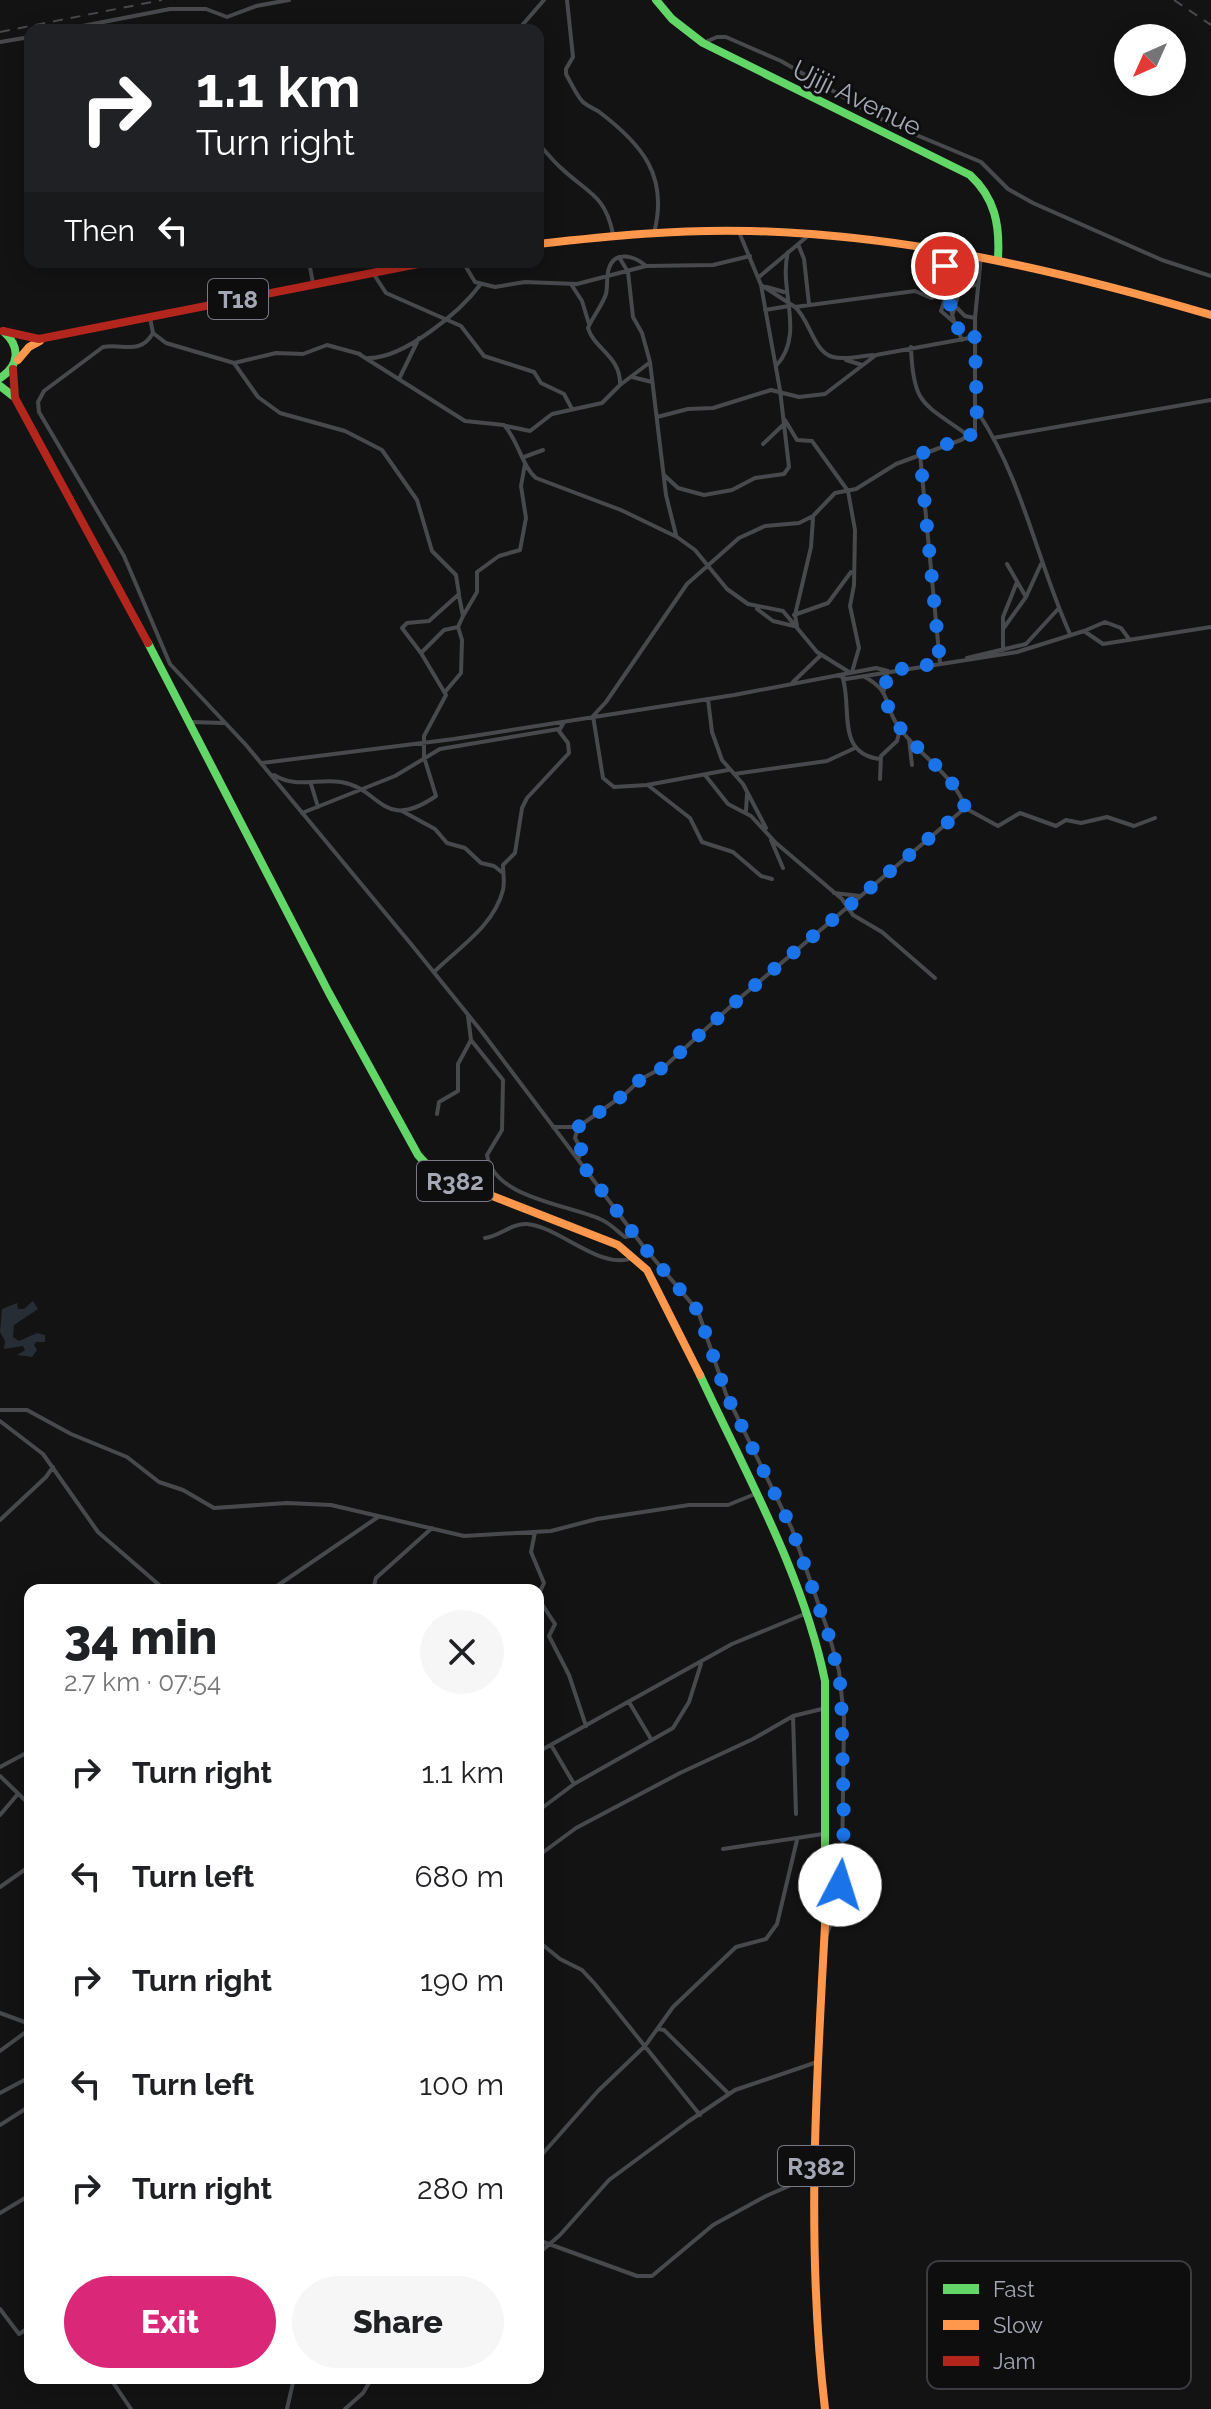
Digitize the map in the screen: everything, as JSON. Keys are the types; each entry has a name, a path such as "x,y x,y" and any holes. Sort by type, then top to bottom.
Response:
{"main road":[{"name":"Ujiji Avenue","path":"656,0 672,19 703,43 970,175 984,190 998,218 998,258"},
{"path":"544,243 654,233 738,231 810,234 998,258 1076,276 1211,315"},
{"name":"T18","path":"2,330 32,338 48,337 397,268"},
{"name":"R382","path":"2,330 16,345 15,398"},
{"name":"T18","path":"14,366 29,347 48,337"},
{"path":"0,378 14,366"},
{"name":"R382","path":"0,386 15,398 106,561 329,993 418,1155 438,1173 607,1240 635,1257 654,1281 674,1319 807,1613 821,1655 826,1708 824,1940 817,2062 816,2174 816,2333 825,2409"}],"street":[{"path":"93,24 170,9 206,9 227,17 256,6 289,0"},
{"path":"523,24 544,0"},
{"path":"567,0 573,57 566,74 582,101 639,148 650,163 659,192 654,233"},
{"path":"703,43 711,38 726,37 781,61 866,112 981,162 1008,189 1033,203 1162,260 1211,276"},
{"path":"0,42 24,38"},
{"path":"544,150 600,198 607,210 613,236"},
{"path":"664,475 678,488 704,495 732,490 755,478 784,474 789,467 763,286 738,231"},
{"path":"759,277 810,234"},
{"path":"798,244 804,259 809,305"},
{"path":"946,249 947,294 962,340"},
{"path":"776,366 790,348 789,305 783,270 788,252"},
{"path":"593,716 606,702 687,584 739,538 776,524 794,525 813,516 832,495 848,491 920,454 975,431 978,412 975,318 981,255"},
{"path":"466,268 469,276 480,285 495,287 525,282 571,284 646,266 713,265 750,256"},
{"path":"589,324 606,295 610,265 619,257 636,258 646,266"},
{"path":"619,257 628,272 633,317 642,333 650,362 664,475 673,530 677,537"},
{"path":"310,268 314,284"},
{"path":"372,273 386,293 405,299 465,329 484,356 534,372 543,384 552,385 564,394 572,409"},
{"path":"571,284 582,301 589,332 610,354 620,376 620,385"},
{"path":"763,286 795,307 915,291 931,298 978,284"},
{"path":"149,316 153,333 166,343 234,363 276,353 303,354 327,345 367,358 382,357 420,338 480,285"},
{"path":"763,286 777,288 786,294"},
{"path":"952,315 960,289"},
{"path":"947,294 941,311 955,323"},
{"path":"765,310 789,305"},
{"path":"955,306 965,316 975,318"},
{"path":"795,307 814,332 819,349 862,365"},
{"path":"153,333 147,343 133,349 103,347 44,391 38,407 46,426 124,556 170,664 269,772 434,972 635,1235 698,1311 726,1394 792,1529 831,1642 844,1718 844,1826 835,1912 824,1940"},
{"path":"837,358 876,355 975,337"},
{"path":"399,379 420,338"},
{"path":"911,347 913,385 920,400 969,436"},
{"path":"359,354 465,421 530,431 552,414 600,405 650,362"},
{"path":"657,417 688,409 716,408 780,390 799,397 825,394 876,355"},
{"path":"234,363 258,397 280,413 345,431 382,450 417,500 432,551 456,575 463,616"},
{"path":"620,376 640,377 652,382"},
{"path":"993,438 1211,400"},
{"path":"978,412 1015,484 1041,563 1070,635"},
{"path":"763,444 784,422"},
{"path":"784,422 797,440 812,441 848,491 856,538 850,612 859,642 857,660 850,672 840,677"},
{"path":"445,692 461,673 462,640 458,627 477,592 477,572 499,556 518,552 521,546 526,513 521,477 525,464 524,457 504,425"},
{"path":"524,457 543,450"},
{"path":"920,454 940,663"},
{"path":"525,464 541,480 621,510 634,519 677,537 695,550 727,589 773,621 794,626"},
{"path":"813,516 811,547 792,616 794,626 820,656 850,672 863,673"},
{"path":"1003,629 1026,597 1041,563"},
{"path":"1007,564 1026,597"},
{"path":"792,616 819,609 828,603 852,570"},
{"path":"1003,650 1003,617 1017,582"},
{"path":"400,810 436,796 424,757 424,743 427,726 445,700 445,692 421,653 403,632 404,624 429,621 459,594"},
{"path":"755,606 780,610 792,616 799,632"},
{"path":"962,660 1026,644 1059,608"},
{"path":"261,763 424,743 708,699 880,668 888,671 1035,648 1097,624 1112,624 1121,628 1130,639"},
{"path":"421,653 444,630 458,627"},
{"path":"1084,631 1103,644 1211,627"},
{"path":"792,683 820,656"},
{"path":"857,660 863,673 884,690 900,729 960,794 965,808 998,826 1020,813 1056,826 1066,820 1081,823 1107,817 1134,826 1155,818"},
{"path":"884,690 888,671"},
{"path":"840,677 847,692 845,707 849,739 866,756 880,759"},
{"path":"708,699 712,732 728,770 747,791 783,868"},
{"path":"593,716 603,778 618,788 728,770"},
{"path":"302,813 404,772 424,757 450,746 559,729 566,720"},
{"path":"191,722 226,723"},
{"path":"434,972 466,947 494,911 503,889 504,863 515,853 524,802 569,753 568,743 559,729"},
{"path":"880,779 880,759 897,741 900,729"},
{"path":"909,739 912,765"},
{"path":"734,774 827,761 855,748"},
{"path":"269,772 288,781 311,784 337,782 360,789 377,803 400,810 435,829 447,843 465,848 484,865 494,866 503,873"},
{"path":"705,775 724,801 746,811 857,918 882,932 935,978"},
{"path":"311,784 318,807"},
{"path":"647,785 690,818 702,842 733,852 761,876 772,879"},
{"path":"746,811 747,791"},
{"path":"553,1127 578,1127 641,1079 664,1067 741,997 965,808"},
{"path":"834,893 860,896"},
{"path":"468,1014 467,1027 471,1040 500,1072 503,1080 502,1130 487,1155 497,1177 507,1186 598,1218 625,1237 635,1235"},
{"path":"437,1114 439,1102 458,1091 458,1064 471,1040"},
{"path":"578,1127 575,1138 582,1151 578,1159"},
{"path":"485,1238 497,1237 517,1225 527,1224 611,1260 625,1261 635,1257"},
{"path":"0,1410 27,1410 71,1434 123,1455 164,1485 183,1490 214,1508 321,1504 475,1537 503,1532 535,1532 680,1506 733,1505 755,1494"},
{"path":"0,1421 35,1447 53,1467 98,1532 158,1584"},
{"path":"0,1520 53,1467"},
{"path":"280,1584 379,1516"},
{"path":"374,1584 376,1578 432,1528"},
{"path":"535,1532 531,1552 544,1584"},
{"path":"544,1607 555,1624 549,1636 569,1675 586,1726"},
{"path":"544,1749 732,1644 807,1613"},
{"path":"544,1806 574,1784 676,1726 689,1702 702,1661"},
{"path":"629,1702 651,1739"},
{"path":"544,1852 576,1828 793,1716 826,1708"},
{"path":"793,1716 796,1814"},
{"path":"551,1745 574,1784"},
{"path":"0,1767 24,1754"},
{"path":"0,1776 24,1800"},
{"path":"0,1815 17,1795"},
{"path":"723,1849 823,1834"},
{"path":"544,2152 598,2091 645,2046 673,2007 736,1947 762,1941 775,1931 797,1840"},
{"path":"823,1858 839,1886"},
{"path":"0,1887 24,1870"},
{"path":"544,1945 585,1973 700,2115"},
{"path":"0,2013 24,2024"},
{"path":"658,2029 664,2030 729,2094"},
{"path":"0,2051 24,2032"},
{"path":"544,2249 609,2180 729,2094 817,2062"},
{"path":"0,2093 24,2080"},
{"path":"0,2125 24,2110"},
{"path":"544,2243 637,2276 652,2276 713,2225 766,2196 816,2174"},
{"path":"0,2213 24,2199"},
{"path":"0,2309 19,2334 24,2331"},
{"path":"114,2384 131,2409"},
{"path":"287,2409 293,2384"},
{"path":"345,2409 368,2384"}],"shaded area":[{"path":"33,1301 38,1309 14,1325 13,1337 19,1341 37,1333 45,1335 45,1342 36,1342 37,1350 32,1357 17,1355 25,1350 23,1346 4,1349 5,1341 0,1332 2,1309 17,1303 18,1309 24,1309"}],"railway":[{"path":"40,24 162,0"},
{"path":"1174,0 1211,25"},
{"path":"0,32 24,27"}],"traffic: fast":[{"path":"656,0 672,19 703,43 970,175 985,193 994,213 998,258"},
{"path":"0,378 11,368 16,356 13,344 4,332"},
{"path":"0,386 13,396"},
{"path":"148,643 329,993 418,1155 428,1166 459,1183"},
{"path":"700,1375 788,1563 803,1602 825,1681 825,1926"}],"traffic: slow":[{"path":"544,243 698,231 810,234 868,240 1041,270 1211,315"},
{"path":"18,360 29,347 40,341"},
{"path":"459,1183 618,1245 647,1270 700,1375"},
{"path":"825,1926 814,2168 816,2289 825,2409"}],"traffic: jam":[{"path":"3,331 39,339 398,268"},
{"path":"13,369 15,398 148,643"}],"route":[{"path":"840,1885 844,1826 844,1718 839,1671 792,1529 726,1394 698,1311 643,1246 578,1159 582,1151 575,1138 578,1127 641,1079 664,1067 741,997 965,808 960,794 900,729 885,699 884,690 888,683 888,671 940,663 920,454 972,435 977,423 975,337 962,340 947,295 945,266"}]}
